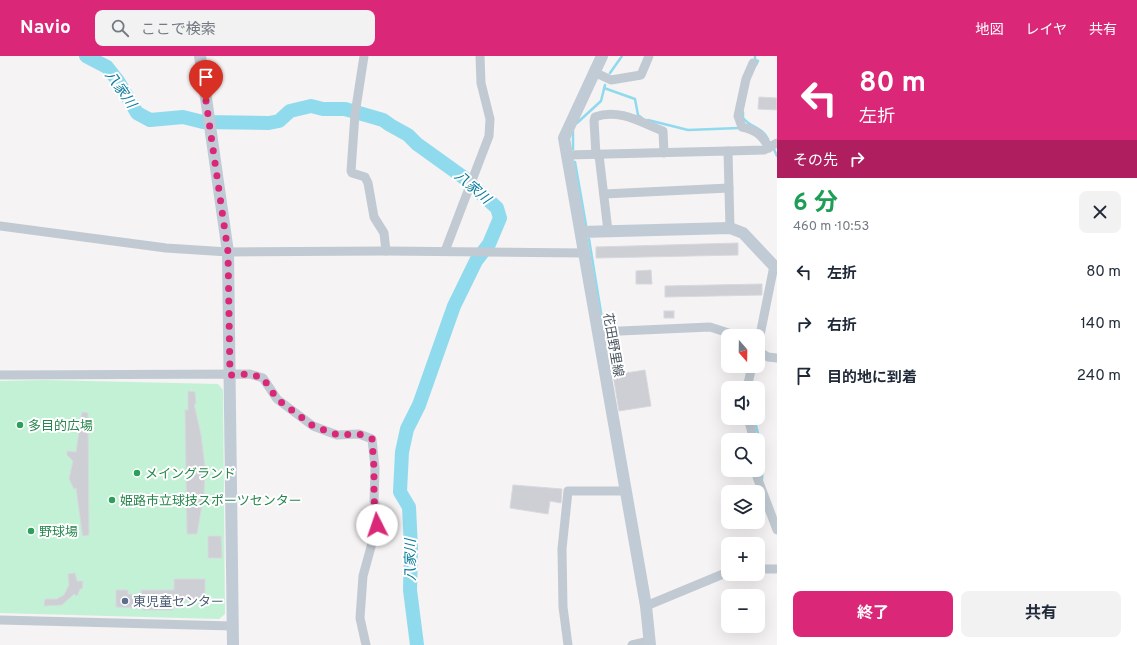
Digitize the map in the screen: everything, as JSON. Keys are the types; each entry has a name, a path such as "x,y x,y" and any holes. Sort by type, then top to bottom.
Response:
{"street":[{"path":"200,56 228,252 233,645"},
{"path":"364,56 355,114 351,171 352,173 365,177 368,183 374,217 384,233 386,251"},
{"path":"445,251 488,136 490,118 481,83 480,56"},
{"name":"花田野里線","path":"602,56 564,138 646,606 650,643"},
{"path":"594,72 611,80 641,76 649,56"},
{"path":"567,155 764,150 774,145 763,136 750,129 742,127 738,116 746,79 753,63"},
{"path":"608,231 604,194 597,155 594,121 595,117 604,114 624,116 663,131 664,153"},
{"path":"728,151 730,228"},
{"path":"604,194 729,188"},
{"path":"0,226 166,248 228,252 445,251 584,253"},
{"path":"581,232 730,228 743,233 776,266 763,329"},
{"path":"598,332 710,326 721,330"},
{"path":"765,351 777,358"},
{"path":"0,375 250,374 263,378 277,399 313,426 338,435 359,434 372,439 374,501 379,514 363,576 360,618 366,645"},
{"path":"758,477 777,530"},
{"path":"568,645 563,607 562,549 568,491 626,491"},
{"path":"765,569 777,569"},
{"path":"646,606 721,575"},
{"path":"0,620 233,626"},
{"path":"632,645 650,643"}],"green space":[{"name":"姫路市立球技スポーツセンター","path":"44,380 218,384 223,390 225,614 219,619 0,613 0,381"}],"building":[{"path":"759,97 777,98 777,110 758,109"},
{"path":"738,243 738,255 596,258 596,247"},
{"path":"651,270 652,284 636,284 636,271"},
{"path":"762,284 762,295 665,297 665,286"},
{"path":"664,311 674,311 674,318 664,318"},
{"path":"645,370 651,406 619,411 613,375"},
{"path":"188,391 195,392 196,404 194,404 201,435 205,467 204,494 197,534 187,534 185,410 188,410"},
{"path":"82,412 88,413 89,535 83,536 76,488 74,489 69,479 73,461 67,455 67,451 76,452"},
{"path":"513,485 562,489 561,503 550,501 548,514 510,508"},
{"path":"208,536 221,536 222,558 208,558"},
{"path":"75,573 77,581 83,581 82,589 80,589 77,596 74,594 62,605 44,606 45,599 57,599 64,595 69,585 68,574"},
{"path":"174,579 205,579 205,600 173,600 173,610 143,610 143,608 116,607 116,590 128,590 128,594 141,595 141,590 174,590"}],"waterway":[{"name":"八家川","path":"86,56 107,67 118,81 137,113 150,120 183,117 203,122 269,123 279,121 290,111 311,106 323,109 345,109 383,120 408,135 417,144 463,177 497,208 500,218 489,244 476,261 454,306 419,405 407,429 402,452 400,492 409,507 411,548 410,590 417,645"},
{"path":"610,73 622,56"},
{"path":"755,56 755,60 758,61 756,65"},
{"path":"577,123 601,101 605,85"},
{"path":"604,88 635,99 638,115 642,118"},
{"path":"743,112 743,118 749,124 763,132 768,139"},
{"path":"648,120 688,130 739,128"},
{"path":"573,131 573,149"},
{"path":"773,147 777,156"},
{"path":"575,162 586,225"},
{"path":"589,239 603,325"},
{"path":"756,425 763,452 762,479"}],"place":[{"name":"多目的広場","path":"20,425"},
{"name":"メイングランド","path":"137,473"},
{"name":"姫路市立球技スポーツセンター","path":"112,500"},
{"name":"野球場","path":"31,531"},
{"name":"東児童センター","path":"125,601"}],"route":[{"path":"206,101 228,252 230,375 250,374 263,378 277,399 313,426 338,435 359,434 372,439 374,501 379,514 377,525"}]}
